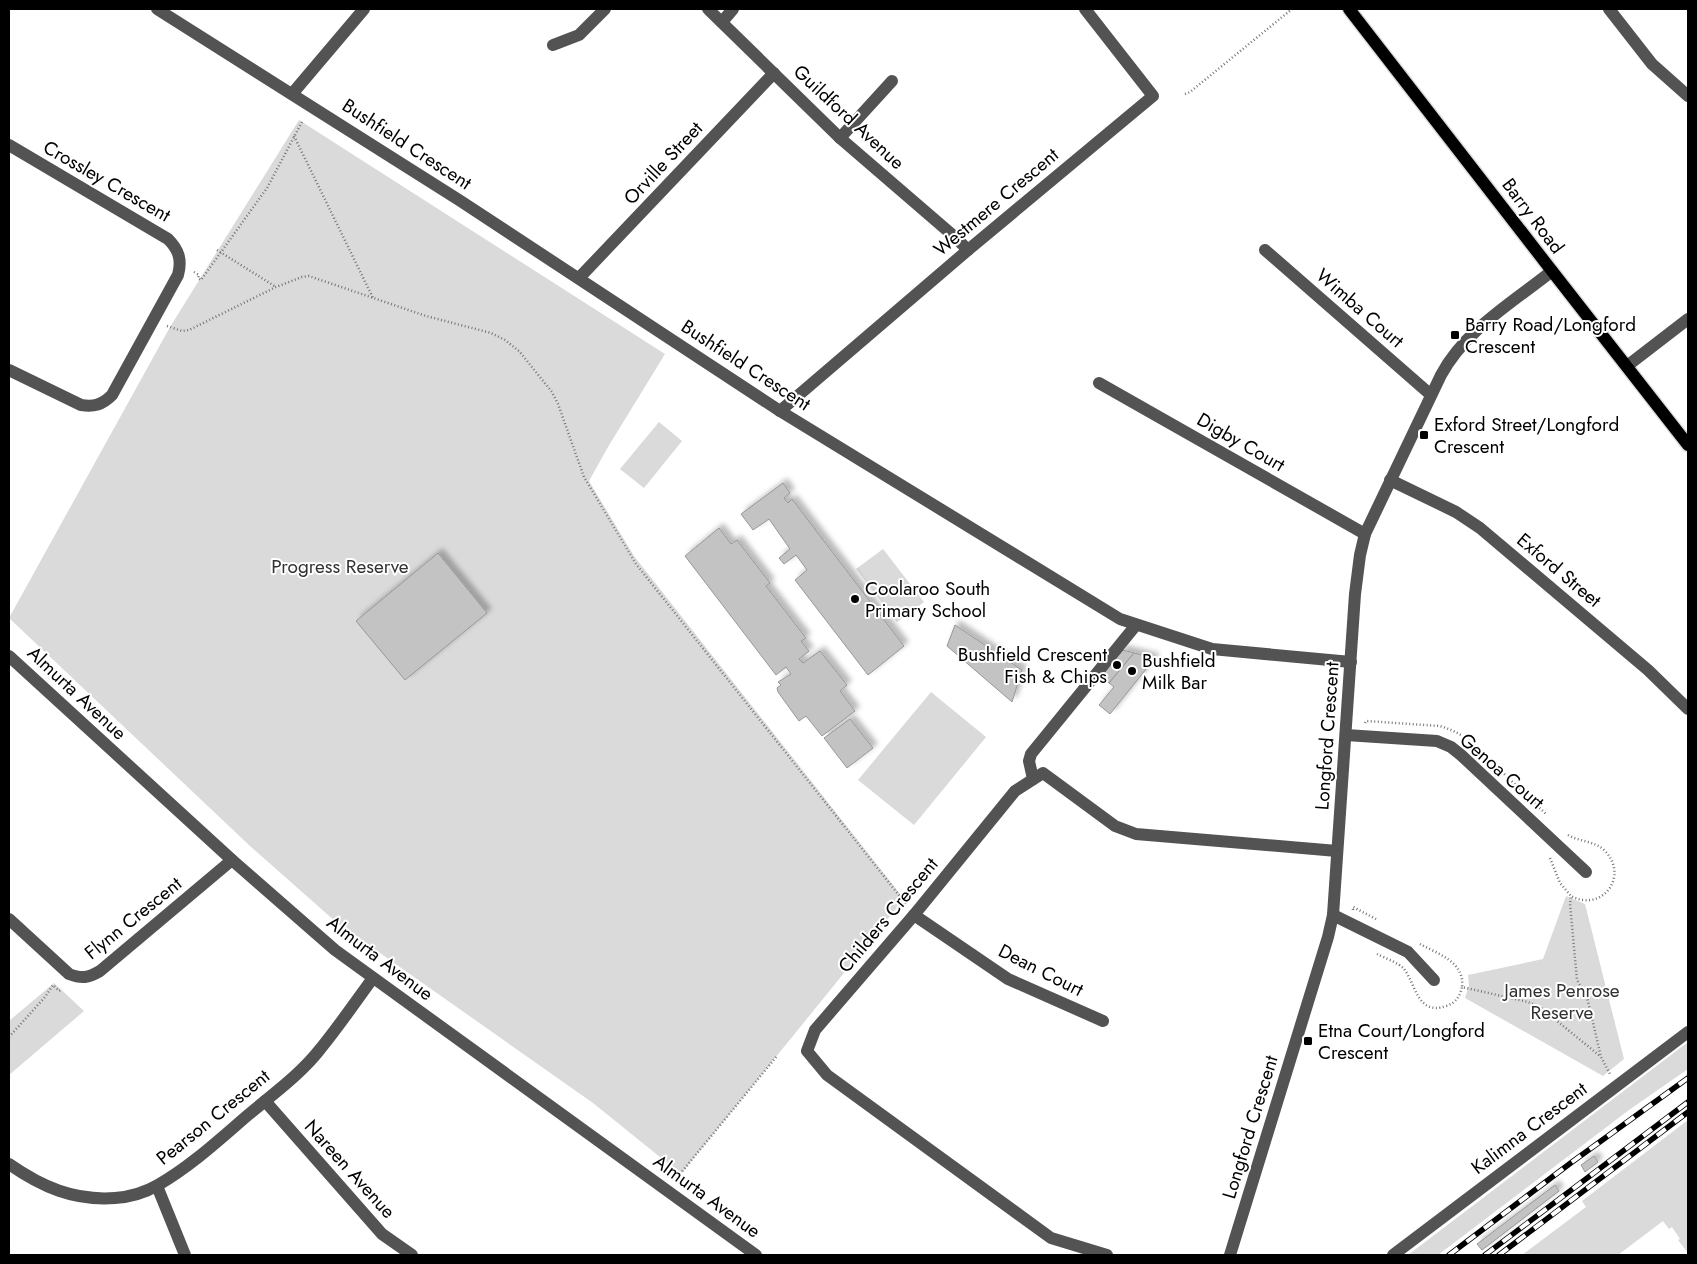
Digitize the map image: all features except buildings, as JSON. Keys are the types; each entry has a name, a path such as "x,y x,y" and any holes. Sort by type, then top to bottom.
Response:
{"main road":[{"name":"Barry Road","path":"1349,9 1688,445"}],"street":[{"name":"Bushfield Crescent","path":"157,9 579,278 780,411 1120,619 1212,649 1351,662"},
{"path":"292,94 364,9"},
{"path":"553,45 579,35 605,9"},
{"name":"Guildford Avenue","path":"708,9 840,138 968,250"},
{"path":"722,22 733,9"},
{"name":"Westmere Crescent","path":"780,411 968,250 1153,96 1085,9"},
{"path":"1609,9 1652,64 1688,96"},
{"name":"Orville Street","path":"579,278 774,73"},
{"path":"840,138 892,81"},
{"name":"Crossley Crescent","path":"9,145 168,239 174,245 180,259 178,275 112,395 99,405 81,405 9,370"},
{"name":"Wimba Court","path":"1265,250 1431,394"},
{"name":"Longford Crescent","path":"1230,1255 1328,938 1333,915 1357,572 1365,534 1447,363 1461,344 1552,271"},
{"path":"1627,366 1688,319"},
{"name":"Digby Court","path":"1099,383 1365,534"},
{"name":"Exford Street","path":"1390,480 1456,512 1480,528 1648,670 1688,710"},
{"path":"1136,625 1031,754 1029,761 1033,779 1043,772 1115,826 1136,834 1337,851"},
{"name":"Almurta Avenue","path":"9,656 313,932 373,978 756,1255"},
{"name":"Genoa Court","path":"1346,734 1428,740 1451,747 1586,872"},
{"name":"Childers Crescent","path":"1033,779 1015,791 914,915 815,1030 807,1051 827,1075 1051,1238 1107,1255"},
{"name":"Flynn Crescent","path":"9,919 69,974 82,978 90,977 100,971 232,860"},
{"name":"Dean Court","path":"914,915 1008,979 1103,1021"},
{"path":"1333,915 1408,952 1434,980"},
{"name":"Pearson Crescent","path":"9,1164 26,1176 59,1192 88,1198 115,1198 137,1194 157,1186 188,1165 301,1070 321,1049 373,978"},
{"name":"Kalimna Crescent","path":"1392,1255 1688,1032"},
{"name":"Nareen Avenue","path":"265,1102 382,1234 412,1255"},
{"path":"157,1186 185,1255"}],"path":[{"path":"1185,94 1190,92 1292,9"},
{"path":"194,272 199,275 198,278 201,280 267,188 304,120"},
{"path":"294,136 373,298"},
{"path":"218,250 276,287"},
{"path":"167,326 182,331 189,330 276,287 309,276 426,316 491,333 505,340 519,351 552,392 584,477 636,564 914,915"},
{"path":"1365,736 1366,721 1440,726 1451,729 1463,735 1549,817"},
{"path":"1550,858 1560,883 1572,896 1580,901 1588,902 1602,896 1612,884 1615,868 1609,855 1599,846 1570,836 1563,830"},
{"path":"1572,896 1570,904 1577,980 1587,997 1601,1057 1616,1086"},
{"path":"9,1036 53,986 59,991 62,989"},
{"path":"680,1174 777,1056"}],"green space":[{"name":"Progress Reserve","path":"299,120 665,354 589,481 634,556 904,899 681,1174 593,1103 336,922 250,846 9,618 170,327"},
{"path":"659,422 682,441 644,488 620,469"},
{"path":"883,549 924,602 897,622 856,569"},
{"path":"931,692 986,737 914,825 858,780"},
{"name":"James Penrose Reserve","path":"1566,896 1585,904 1624,1059 1603,1076 1465,998 1469,985 1468,975 1543,959"},
{"path":"54,983 84,1011 9,1075 9,1021"},
{"path":"1688,1042 1688,1069 1629,1110 1438,1255 1408,1255"},
{"path":"1688,1120 1688,1253 1678,1240 1680,1239 1672,1227 1669,1229 1663,1221 1618,1255 1522,1255 1586,1207 1582,1201"}],"railway":[{"path":"1449,1255 1572,1162 1688,1078"},
{"path":"1485,1255 1688,1102"},
{"path":"1499,1255 1688,1112"}],"place":[{"name":"Barry Road/Longford Crescent","path":"1455,335"},
{"name":"Exford Street/Longford Crescent","path":"1424,435"},
{"name":"Coolaroo South Primary School","path":"855,599"},
{"name":"Bushfield Crescent Fish & Chips","path":"1117,665"},
{"name":"Bushfield Milk Bar","path":"1132,671"},
{"name":"Etna Court/Longford Crescent","path":"1308,1041"}]}
